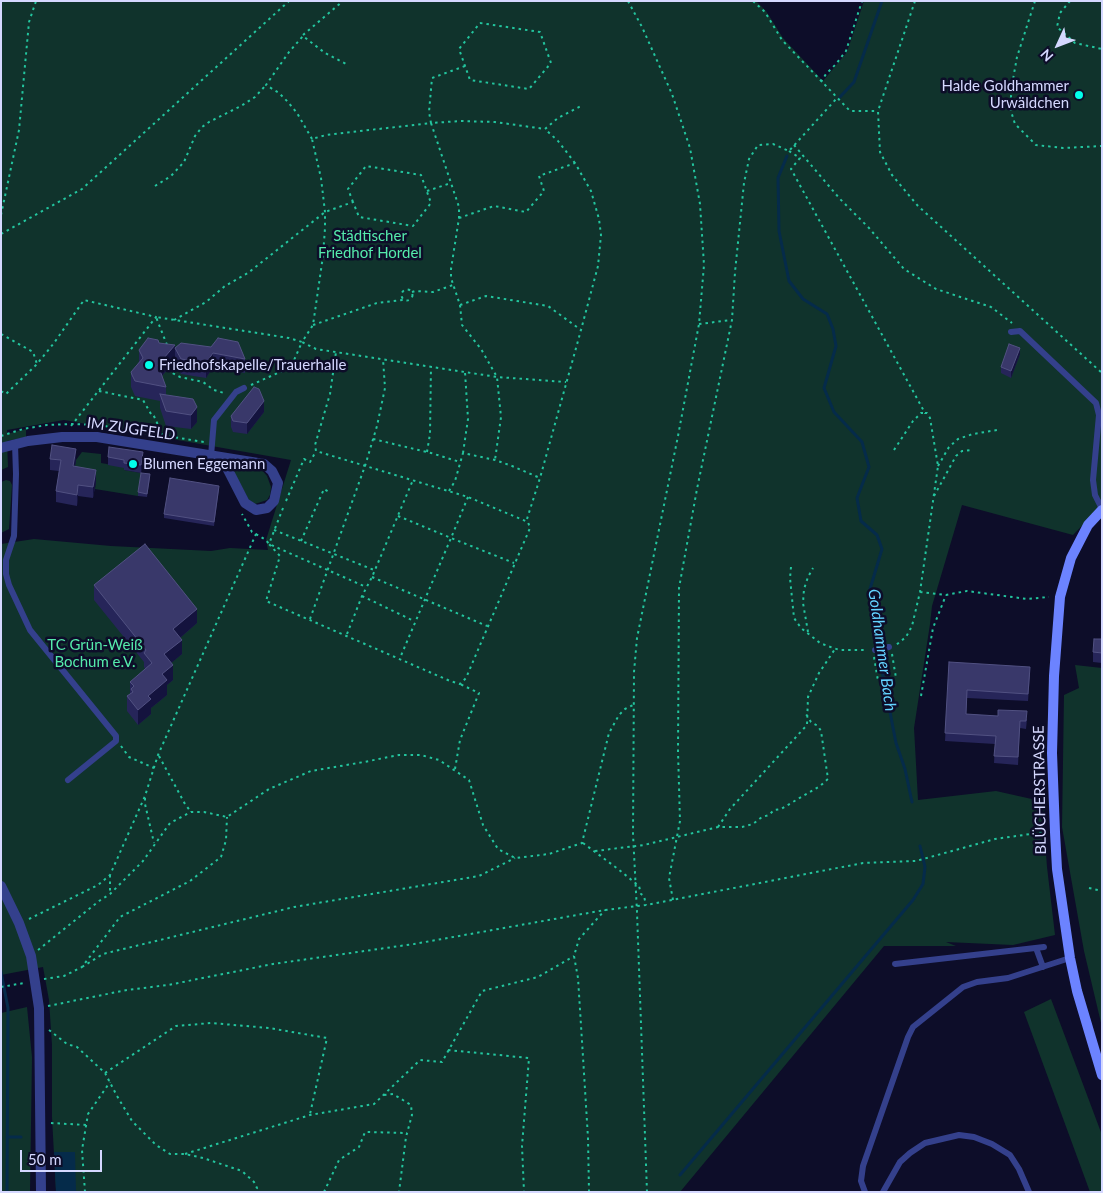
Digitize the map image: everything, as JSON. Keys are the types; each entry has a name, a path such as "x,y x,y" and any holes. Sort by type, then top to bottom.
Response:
{"street":[{"name":"IM ZUGFELD","path":"1,448 28,440 62,437 97,437 264,464 272,471 278,483 274,501 266,508 256,510 246,503 226,466 212,456"},
{"name":"BLÜCHERSTRASSE","path":"1102,509 1088,525 1071,558 1060,597 1054,676 1052,753 1054,832 1070,958 1077,991 1102,1075"},
{"path":"1,886 19,923 31,956 39,1008 41,1192"}],"lane":[{"path":"1011,332 1020,332"},
{"name":"BLÜCHERSTRASSE","path":"1020,332 1096,403 1099,415 1093,480 1095,495 1102,509"},
{"path":"212,456 214,420 233,396 244,388"},
{"path":"15,444 14,536 6,560 6,574 9,585 30,630 116,736 116,741 68,780"},
{"path":"874,652 890,649"},
{"path":"895,964 1044,947"},
{"path":"1036,948 1043,967"},
{"path":"865,1192 861,1181 862,1166 913,1027 963,987 977,982 1008,978 1070,958"},
{"path":"883,1192 900,1162 910,1152 925,1143 959,1135 974,1137 992,1144 1010,1155 1019,1169 1029,1192"}],"path":[{"path":"1,215 19,130 29,22 36,1"},
{"path":"1,234 82,189 289,1"},
{"path":"155,186 171,176 184,162 195,136 202,127 255,97 303,36 343,1"},
{"path":"628,1 642,27 672,94 690,148 700,204 704,265 699,324 637,638 634,672 633,834 647,1192"},
{"path":"753,1 765,12 782,40 850,111 878,111"},
{"path":"822,82 826,74 846,51 862,1"},
{"path":"915,1 878,111 880,152 892,174 918,206 1102,373"},
{"path":"1035,1 1018,57 1012,85 1010,108 1015,124 1036,145 1063,148 1102,146"},
{"path":"1070,1 1060,13 1057,27 1075,43 1102,49"},
{"path":"480,23 540,32 551,63 529,89 470,80 465,66 460,49 480,23"},
{"path":"303,36 325,53 348,65"},
{"path":"465,66 432,78 429,112 458,203 459,218 451,260 453,285 460,305 462,325 481,349 497,377 501,417 495,460"},
{"path":"244,388 291,367 302,342 313,325 323,256 325,212 321,178 312,139 288,102 279,93 266,85"},
{"path":"789,150 837,98"},
{"path":"545,129 558,118 581,106"},
{"path":"312,139 326,135 462,121 495,122 545,129 558,141 575,163 591,191 600,219 601,235 598,266 540,478 526,520"},
{"path":"673,900 668,878 680,821 678,743 679,588 697,489 732,320 744,183 749,159 758,144 773,144 789,150 800,158 790,169 925,413 930,418 938,466 920,592 912,626 906,636 890,649 896,678"},
{"path":"794,145 904,269 936,289 991,308 1010,321 1020,332"},
{"path":"459,218 494,206 526,212 544,190 539,176 575,163"},
{"path":"366,166 421,174 427,191 431,202 413,226 359,217 348,189 366,166"},
{"path":"427,191 451,183"},
{"path":"174,320 206,302 225,286 248,274 325,212 353,202"},
{"path":"404,300 401,296 403,291 433,292 453,285"},
{"path":"313,325 370,306 407,301 411,299 412,292"},
{"path":"460,305 486,296 548,306 581,330"},
{"path":"1,391 6,394 37,364 84,300 156,317 289,338 302,342 311,348 497,377 566,382"},
{"path":"156,317 166,345"},
{"path":"62,437 156,317"},
{"path":"699,324 732,320"},
{"path":"1,334 33,352 37,364"},
{"path":"269,544 290,488 304,459 310,462 316,451 315,445 330,394 336,352"},
{"path":"310,620 365,466 373,438 385,388 383,359"},
{"path":"428,452 431,366"},
{"path":"167,370 180,377 203,382 214,390 233,396"},
{"path":"449,491 455,481 463,453 468,418 465,372"},
{"path":"99,391 143,400 151,414 153,414 163,436"},
{"path":"894,450 913,421 921,413 925,413"},
{"path":"1,436 23,429 47,425 73,424 212,443"},
{"path":"938,466 949,446 958,439 997,430"},
{"path":"373,438 460,462"},
{"path":"933,499 956,456 971,450"},
{"path":"316,451 468,496 528,522 530,528 469,674 460,684"},
{"path":"463,453 495,460 540,478"},
{"path":"347,635 413,480"},
{"path":"301,542 324,489 330,492"},
{"path":"400,658 468,496"},
{"path":"238,507 252,532 266,540 280,556 266,601 479,693 460,740 455,769"},
{"path":"398,516 515,563"},
{"path":"274,530 333,555 375,570"},
{"path":"110,894 110,875 145,796 158,755 256,534"},
{"path":"269,544 366,588"},
{"path":"792,567 790,578 794,618 801,628 820,643 835,649 874,652 878,681"},
{"path":"809,634 803,603 804,589 808,577 814,568"},
{"path":"372,577 464,615 488,627"},
{"path":"920,592 946,595 967,591 1014,598 1060,597"},
{"path":"921,696 933,628 946,595"},
{"path":"362,596 415,621"},
{"path":"718,827 730,809 807,725 808,697 819,673 835,649"},
{"path":"582,843 609,733 625,708 633,705"},
{"path":"595,851 644,845 718,827 742,827 753,824 774,810 781,810 820,786 828,779 821,731 806,714"},
{"path":"116,741 129,757 154,768"},
{"path":"158,755 185,804 192,812"},
{"path":"31,956 110,894 143,861 170,823 192,812 204,812 227,817 269,789 311,771 399,755 421,755 439,760 469,780 482,825 498,849 515,858"},
{"path":"145,796 154,844"},
{"path":"82,968 120,917 190,881 221,857 226,840 227,817"},
{"path":"39,1008 273,964 414,944 605,910 646,905 863,863 916,861 995,839 1042,832"},
{"path":"582,843 639,886 646,905"},
{"path":"64,976 82,968 103,954 294,907 479,876 515,858 549,854 582,843"},
{"path":"19,923 98,885 110,875"},
{"path":"1089,888 1102,890"},
{"path":"589,1192 588,1138 578,978 574,956 579,939 605,910"},
{"path":"185,1154 310,1115 374,1104 420,1060 442,1062 482,991 538,977 574,956"},
{"path":"40,1022 67,1044 77,1047 105,1073 116,1096 132,1121 151,1140 170,1154 185,1154 203,1158 242,1171 254,1182 257,1188 255,1192"},
{"path":"105,1073 176,1026 211,1023 269,1028 327,1038 310,1115"},
{"path":"448,1050 529,1058 522,1146 524,1192"},
{"path":"85,1192 82,1150 88,1114 110,1082"},
{"path":"384,1095 393,1094 411,1105 412,1115 407,1133 399,1192"},
{"path":"41,1122 86,1125"},
{"path":"323,1192 339,1160 359,1147 365,1132 407,1133"}],"green space":[{"path":"1,1 756,1 766,11 783,38 823,81 847,52 864,1 1102,1 1102,505 1073,535 962,505 932,606 914,728 918,800 996,791 1045,802 1044,827 1047,867 1055,935 1013,945 946,942 956,946 884,946 680,1192 56,1192 52,1117 52,1045 49,1000 43,967 1,975 1,544 34,539 111,546 211,551 230,548 268,550 266,540 291,460 64,420 7,430 7,434 26,429 26,437 7,441 8,467 1,470"},
{"path":"82,452 101,454 101,463 124,467 124,470 141,473 138,496 95,489 96,481 73,477 76,460"},
{"path":"233,465 261,469 267,476 271,487 267,500 255,504 249,500 231,467"},
{"path":"10,481 12,485 9,529 1,533 1,482"},
{"path":"1075,665 1102,668 1102,1027 1084,951 1062,827 1064,695 1079,688"},
{"path":"1051,999 1102,1135 1102,1192 1090,1192 1024,1012"},
{"path":"27,1007 32,1057 30,1192 1,1192 1,1013"}],"water":[{"path":"54,1152 75,1152 76,1192 56,1192"}],"building":[{"path":"148,338 158,340 159,343 175,345 158,365 166,387 135,381 132,375 131,372 143,358 139,350"},
{"path":"218,338 238,342 245,359 213,353 206,363 181,359 175,348 181,343 211,347"},
{"path":"1009,344 1020,348 1011,371 1001,367"},
{"path":"254,387 259,389 264,401 247,423 233,421 231,416"},
{"path":"160,394 193,399 197,407 191,415 166,411"},
{"path":"52,445 76,449 73,466 96,470 93,487 78,485 77,495 56,491 61,460 50,459"},
{"path":"109,447 143,452 141,465 124,463 124,460 108,457"},
{"path":"141,473 150,474 147,494 138,492"},
{"path":"170,478 219,486 214,522 164,514"},
{"path":"145,544 197,609 173,629 182,640 164,654 173,665 162,674 167,680 148,696 151,699 138,710 127,696 133,692 131,689 134,686 130,682 152,663 144,653 146,650 94,585"},
{"path":"1094,639 1102,639 1102,653 1093,652"},
{"path":"949,662 1030,667 1028,694 967,690 966,714 998,716 998,710 1027,711 1026,721 1020,721 1018,757 994,756 996,736 945,733"}],"waterway":[{"name":"Goldhammer Bach","path":"840,97 854,82 882,1"},
{"name":"Goldhammer Bach","path":"787,156 778,178 779,231 789,281 803,299 827,314 833,329 836,346 824,388 834,412 862,442 869,467 857,498 861,521 877,535 882,549 870,589 883,676 896,743 905,769 912,802"},
{"path":"680,1175 913,900 923,884 925,867 920,846"},
{"path":"1,972 8,1008 7,1192"},
{"path":"7,1137 21,1137"}],"place":[{"name":"Halde Goldhammer Urwäldchen","path":"1079,95"},
{"name":"Friedhofskapelle/Trauerhalle","path":"149,365"},
{"name":"Blumen Eggemann","path":"133,464"}],"park label":[{"name":"Städtischer Friedhof Hordel","path":"370,244"},
{"name":"TC Grün-Weiß Bochum e.V.","path":"95,654"}]}
